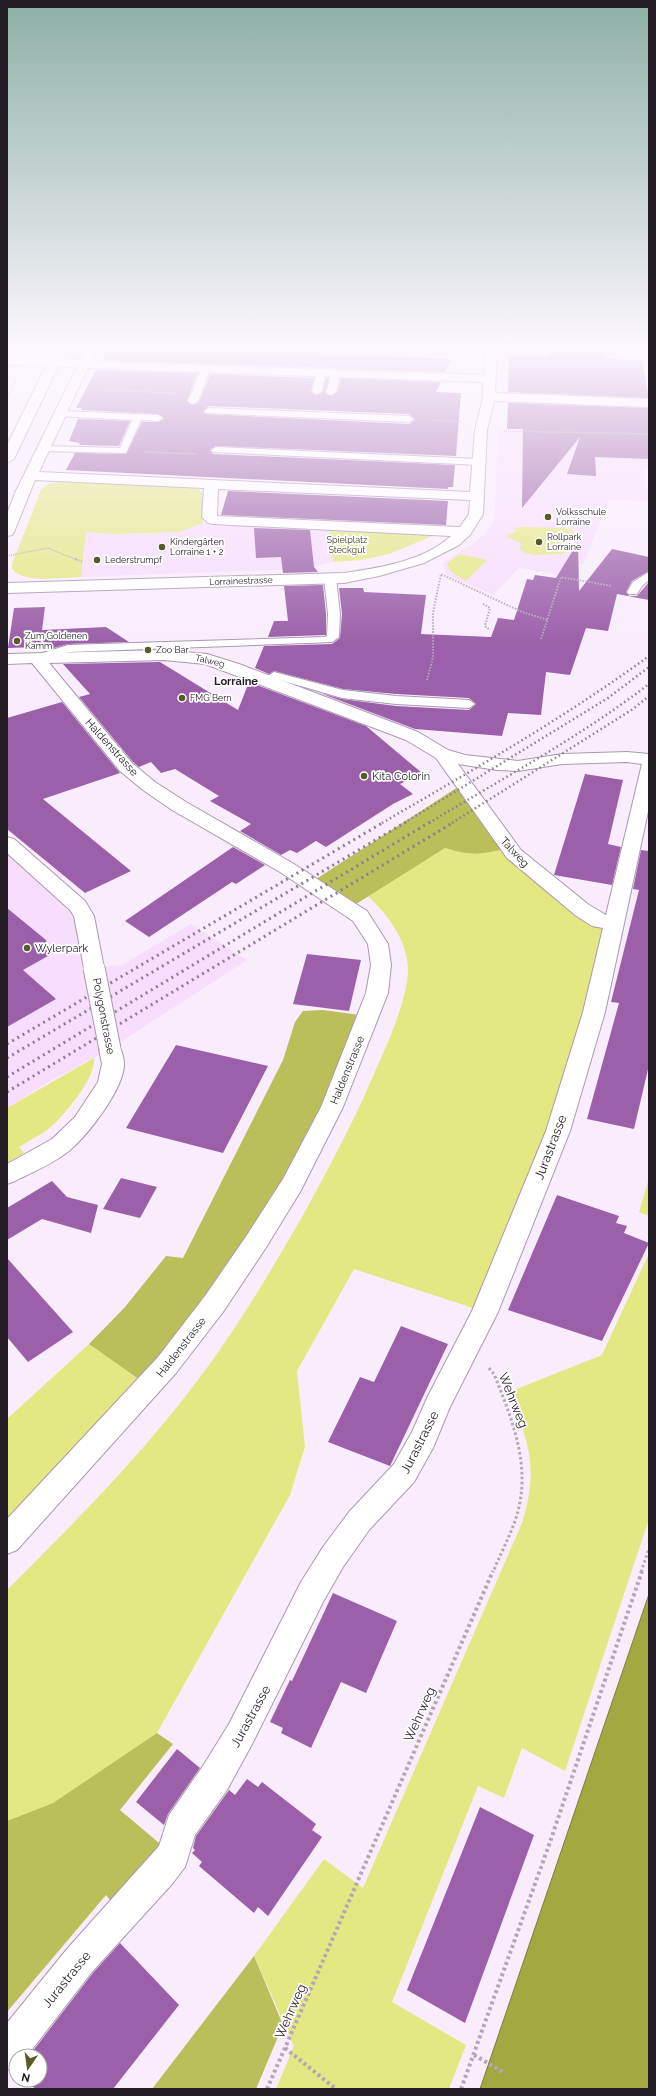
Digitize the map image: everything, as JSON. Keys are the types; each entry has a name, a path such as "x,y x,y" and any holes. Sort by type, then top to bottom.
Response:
{"street":[{"path":"7,459 12,448"},
{"name":"Lorrainestrasse","path":"7,588 330,578 369,574 401,566 434,553 464,532 471,525 476,514 480,448"},
{"path":"7,532 22,493 43,449"},
{"path":"30,476 477,496"},
{"path":"211,484 208,517 213,520 464,532"},
{"name":"Talweg","path":"7,659 138,655 186,656 207,659 267,680 412,736 433,747 442,754 490,823 514,854 582,910 599,921 613,923"},
{"name":"Haldenstrasse","path":"7,1540 113,1426 167,1365 214,1304 256,1242 292,1185 332,1107 377,993 381,965 378,944 360,916 287,868 179,806 149,786 126,767 37,659"},
{"name":"Talweg","path":"442,754 481,763 511,765 562,760 627,757 649,759"},
{"name":"Jurastrasse","path":"7,2052 79,1961 160,1872 173,1855 181,1827 215,1778 240,1735 312,1592 333,1557 360,1522 404,1473 423,1439 438,1404 485,1312 500,1271 558,1131 576,1076 594,1012 649,766"},
{"name":"Polygonstrasse","path":"7,843 78,906 84,916 113,1064 109,1083 83,1123 60,1145 7,1176"}],"lane":[{"path":"43,449 118,452 125,449"},
{"path":"216,450 479,462"},
{"path":"634,591 637,584 649,575"},
{"path":"37,659 68,650 328,640 333,637 334,614 330,578"},
{"path":"267,680 274,676 281,677 342,694 396,700 469,704"}],"path":[{"path":"125,449 154,453 197,454 198,450 216,450"},
{"path":"7,556 48,548 84,562"},
{"path":"426,681 433,657 433,613 441,574 522,612 548,620"},
{"path":"541,638 562,577 634,591"},
{"path":"483,604 490,608 485,626 490,630"},
{"name":"Wehrweg","path":"267,2089 515,1520 520,1502 524,1471 519,1438 494,1374 486,1364 465,1352"},
{"path":"461,2089 549,1845 649,1549"},
{"path":"284,2048 336,2089"},
{"path":"474,2055 503,2072"}],"shaded area":[{"name":"Volksschule Lorraine","path":"497,448 649,448 649,470 644,470 649,501 609,500 583,565 577,564 570,575 559,573 557,575 519,568 493,595 447,575 442,563 474,543 486,533 492,524 495,510"},
{"path":"203,523 329,529 333,562 304,569 81,577 86,532 113,534 179,532"},
{"path":"7,843 78,906 95,968 122,965 191,924 247,960 110,1049 50,1081 7,1108"},
{"path":"649,1594 649,2089 480,2089"}],"green space":[{"path":"60,482 197,488 202,492 203,523 179,532 113,534 86,532 81,577 44,579 25,577 12,569 12,564 41,490 48,484"},
{"name":"Rollpark Lorraine","path":"514,528 564,528 572,530 574,533 571,536 560,538 561,545 568,550 563,554 534,555 523,552 520,549 521,543 507,537 508,534 517,532"},
{"name":"Spielplatz Steckgut","path":"329,529 437,534 389,554 361,560 333,562"},
{"path":"460,554 487,560 466,581 450,571 447,563"},
{"path":"461,785 507,848 476,854 445,848 353,906 313,881"},
{"path":"445,848 476,854 507,848 612,924 591,1011 482,1311 354,1269 297,1371 305,1447 290,1495 157,1733 53,1803 7,1821 7,1590 102,1492 170,1416 206,1369 250,1305 302,1217 338,1151 362,1100 388,1042 404,996 408,968 404,948 395,929 383,911 368,896"},
{"path":"323,1010 367,1016 291,1185 147,1385 89,1344 125,1307 166,1256 183,1258 283,1060 295,1022 303,1011"},
{"path":"94,1058 93,1066 86,1084 66,1112 41,1134 19,1147 24,1153 7,1163 7,1108"},
{"path":"649,1178 649,1216 639,1212"},
{"path":"649,1253 649,1519 565,1771 522,1748 504,1798 478,1786 392,2002 466,2045 449,2089 276,2089 294,2046 254,1956 324,1859 363,1888 522,1523 527,1504 531,1471 522,1426 509,1392 602,1355"},
{"path":"89,1344 147,1385 7,1532 7,1419"},
{"path":"157,1733 173,1744 120,1810 171,1853 119,1911 106,1895 7,2012 7,1821 53,1803"},
{"path":"254,1956 283,2025 256,2089 152,2089"}],"building":[{"path":"129,448 213,448 210,450 213,454 455,465 453,487 448,487 448,489 66,470 75,453 126,454"},
{"path":"260,448 457,448 456,456"},
{"path":"523,448 571,448 522,508"},
{"path":"576,448 649,448 649,459 595,457 596,476 567,474"},
{"path":"228,491 448,501 446,525 221,515"},
{"path":"254,528 310,530 314,567 318,572 283,573 281,557 256,558"},
{"path":"578,542 579,591 612,549 649,557 649,571 632,581 626,592 629,596 637,596 649,582 649,600 617,594 608,631 586,628 570,675 546,672 541,715 508,713 502,736 415,729 320,693 342,699 396,706 469,710 476,704 469,698 396,694 343,689 274,671 269,674 255,668 264,646 332,644 340,638 342,614 339,588 363,588 364,592 426,595 421,634 491,637 498,618 514,620 527,579 533,580 535,575 556,578"},
{"path":"323,585 326,614 326,635 268,637 274,621 288,621 284,586"},
{"path":"45,607 42,630 106,627 129,642 68,644 50,649 41,639 40,647 8,648 14,608"},
{"path":"160,662 238,710 249,682 366,726 422,773 400,784 413,794 393,804 326,847 316,841 297,853 290,850 281,855 240,831 251,824 210,801 219,796 175,769 161,773 151,762 139,767 133,762 79,697 90,694 63,664"},
{"path":"62,702 120,773 43,799 131,871 85,893 7,829 7,718"},
{"path":"585,774 623,780 608,844 621,847 612,885 554,875"},
{"path":"233,847 265,865 236,884 232,882 149,937 125,921"},
{"path":"641,850 649,851 649,1065 634,1129 587,1119 619,1003 611,1002 639,890 633,889"},
{"path":"7,908 46,940 48,956 23,970 56,999 7,1027"},
{"path":"307,954 361,960 349,1011 293,1004"},
{"path":"176,1045 268,1066 223,1153 126,1128"},
{"path":"121,1178 157,1187 140,1218 103,1209"},
{"path":"52,1181 67,1197 98,1205 91,1233 42,1219 7,1240 7,1208"},
{"path":"557,1195 619,1216 616,1223 627,1226 624,1233 649,1243 602,1341 508,1310"},
{"path":"7,1258 73,1332 28,1362 7,1337"},
{"path":"401,1326 448,1344 390,1466 328,1442 360,1377 374,1382"},
{"path":"333,1593 397,1621 366,1693 341,1682 311,1748 281,1733 283,1728 270,1722 290,1680 292,1681"},
{"path":"177,1749 200,1768 168,1814 164,1825 136,1802"},
{"path":"247,1779 258,1787 262,1782 316,1824 312,1830 322,1837 268,1916 258,1907 254,1913 199,1866 202,1862 192,1853 195,1850 193,1848 196,1836 229,1790 235,1795"},
{"path":"480,1807 534,1835 465,2023 407,1990"},
{"path":"120,1943 179,2005 113,2089 35,2089 34,2088 48,2088 48,2048 35,2048 92,1974"}],"railway":[{"path":"382,823 551,722 617,679 649,656"},
{"path":"404,823 608,698 649,667"},
{"path":"429,823 596,722 649,684"},
{"path":"452,823 633,709 649,696"},
{"path":"7,1044 384,822"},
{"path":"7,1058 406,822"},
{"path":"7,1077 430,822"},
{"path":"7,1092 454,822"}],"place":[{"name":"Volksschule Lorraine","path":"548,517"},
{"name":"Rollpark Lorraine","path":"539,542"},
{"name":"Kindergärten Lorraine 1 + 2","path":"162,547"},
{"name":"Lederstrumpf","path":"97,560"},
{"name":"Zum Goldenen Kamm","path":"17,641"},
{"name":"Zoo Bar","path":"148,650"},
{"name":"FMG Bern","path":"182,698"},
{"name":"Kita Colorin","path":"364,776"},
{"name":"Wylerpark","path":"27,948"}],"district":[{"name":"Lorraine","path":"236,681"}]}
